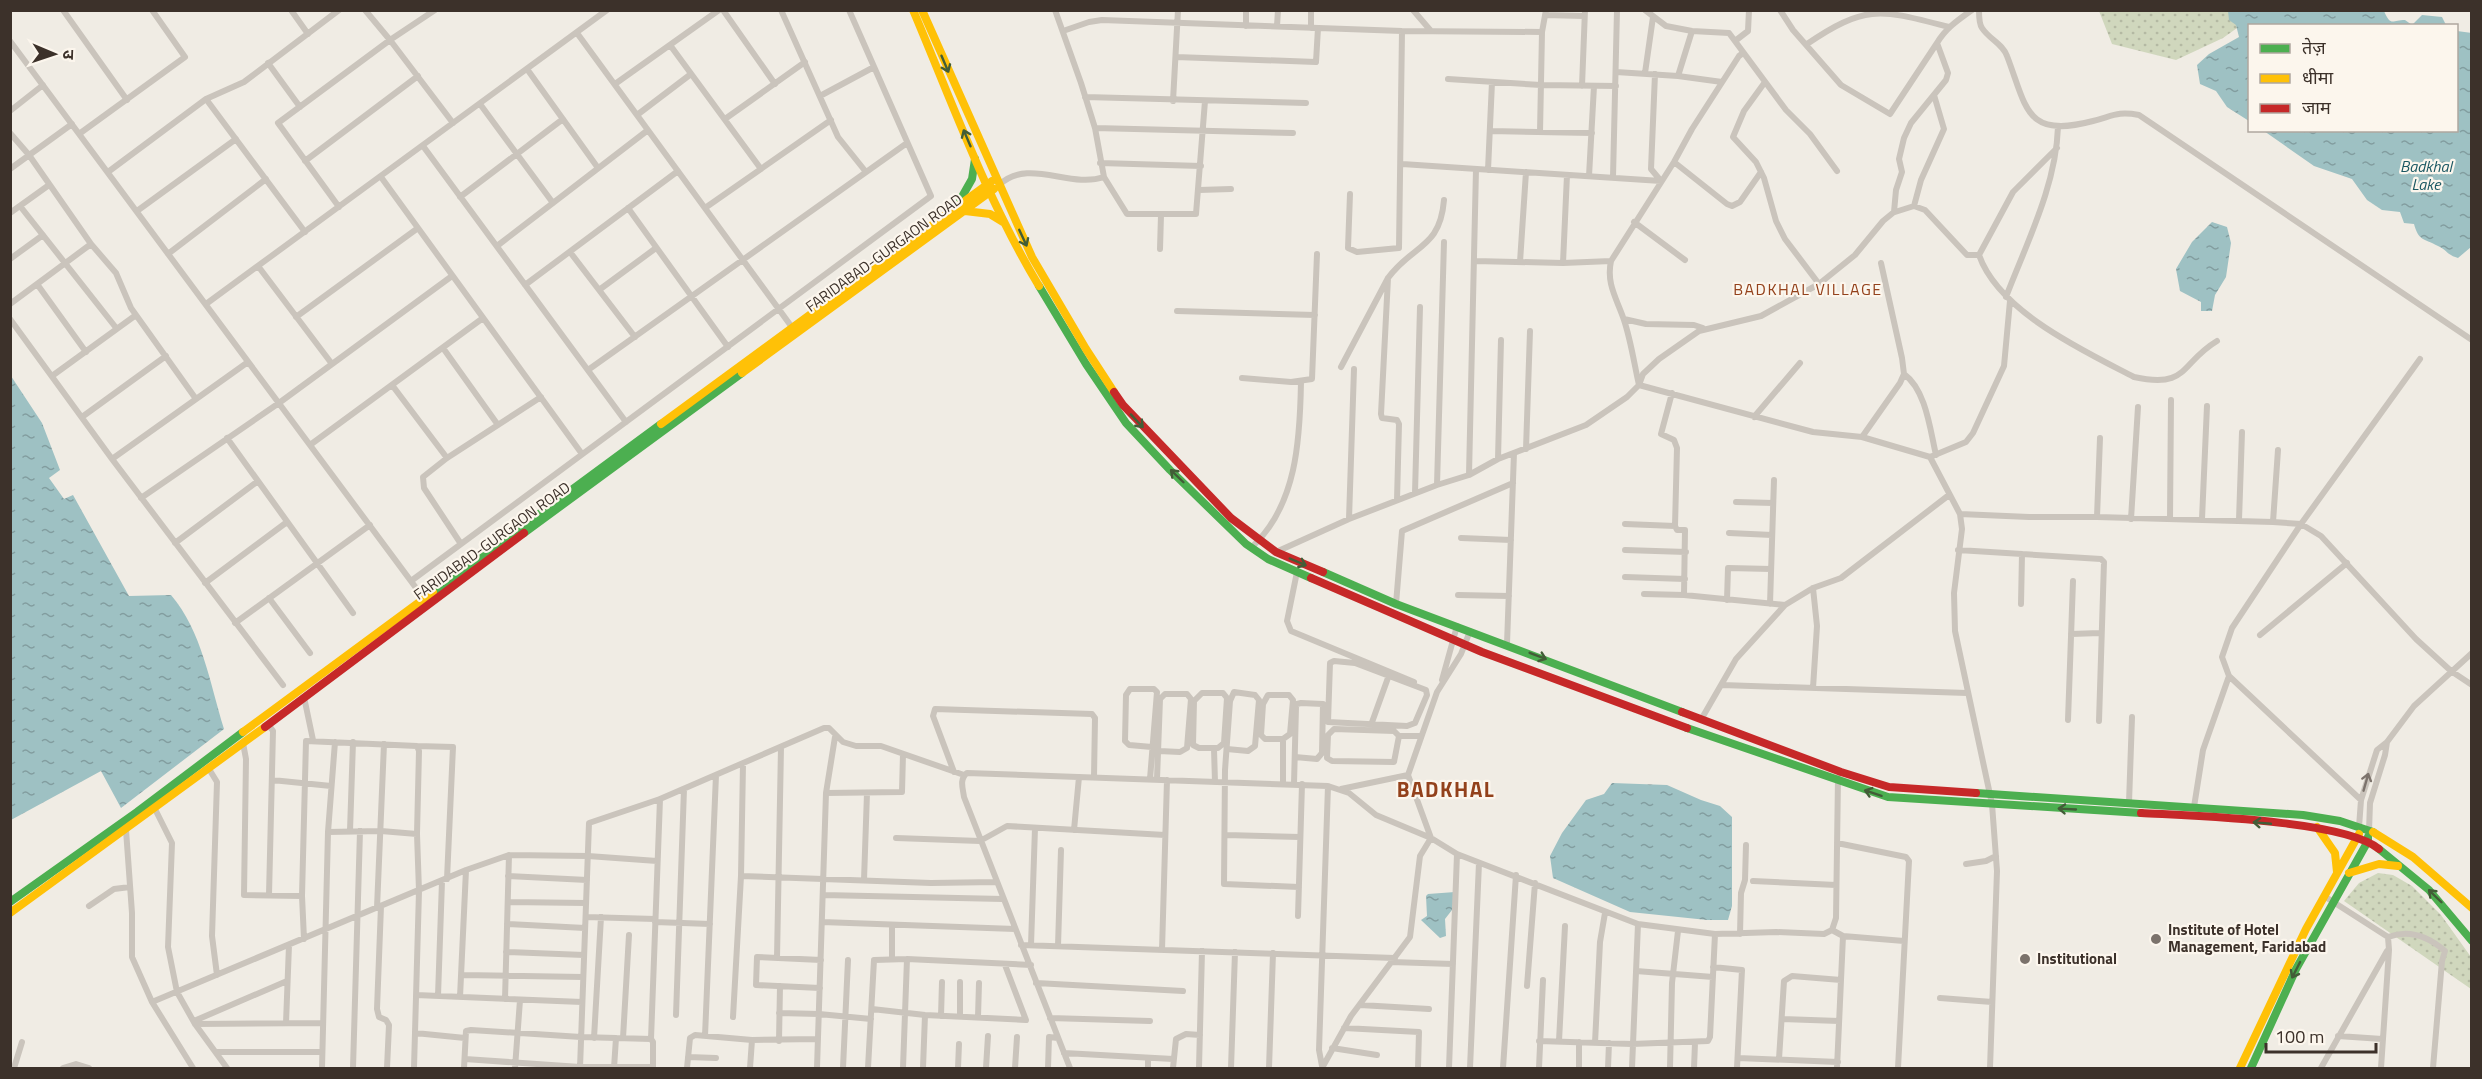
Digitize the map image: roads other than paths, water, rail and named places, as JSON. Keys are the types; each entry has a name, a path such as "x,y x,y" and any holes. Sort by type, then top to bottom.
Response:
{"street":[{"path":"63,10 127,100"},
{"path":"291,10 308,34"},
{"path":"108,172 206,99 244,82 339,10"},
{"path":"365,10 453,123"},
{"path":"339,207 278,123 390,40 435,10"},
{"path":"206,304 607,10"},
{"path":"615,84 721,10 775,84"},
{"path":"781,10 838,137 866,172"},
{"path":"411,581 931,196 849,10"},
{"path":"913,10 975,157 1023,260 1086,364 1126,423 1170,470 1251,548 1297,572 1452,639 1687,728 1888,797 2129,803 2311,816 2369,831 2407,854 2472,908"},
{"path":"922,10 1032,257 1086,349 1123,405 1231,518 1276,552 1396,604 1507,644 1838,771 1889,787 1991,799 2317,827 2368,841 2440,901 2472,941"},
{"path":"1054,10 1095,128 1104,177 1127,214 1197,214 1205,101"},
{"path":"1173,101 1178,10"},
{"path":"1246,10 1246,26"},
{"path":"1277,27 1278,10"},
{"path":"1176,57 1316,62 1311,10"},
{"path":"1413,10 1431,31"},
{"path":"1613,177 1617,10"},
{"path":"1645,10 1666,26 1692,31 1729,33 1786,110 1810,134 1837,171"},
{"path":"1735,41 1748,31 1749,10"},
{"path":"1780,10 1793,30 1841,85 1890,114 1949,27 1972,10"},
{"path":"1979,10 1981,27 2005,50 2024,104 2038,122 2058,127 2096,120 2115,113 2139,115 2472,340"},
{"path":"80,134 185,57 156,12"},
{"path":"1540,132 1542,32 1546,13 1585,13 1582,86"},
{"path":"1807,44 1834,26 1860,15 1891,13 1949,27"},
{"path":"1645,74 1653,16"},
{"path":"1063,31 1102,20 1402,31 1542,32"},
{"path":"1350,194 1348,248 1357,252 1399,248 1402,164 1402,31"},
{"path":"1678,76 1692,31"},
{"path":"577,33 794,331"},
{"path":"10,41 426,601"},
{"path":"1894,212 1896,190 1902,172 1899,159 1904,138 1911,123 1946,80 1948,73 1937,43"},
{"path":"670,45 761,169"},
{"path":"1639,385 1624,319 1612,293 1608,273 1611,261 1674,162 1692,129 1743,53"},
{"path":"725,119 805,62"},
{"path":"268,63 300,107"},
{"path":"820,96 874,67"},
{"path":"527,69 598,168"},
{"path":"1616,72 1678,76 1722,82"},
{"path":"637,116 692,74"},
{"path":"1654,74 1651,168 1661,181"},
{"path":"305,161 418,76"},
{"path":"1448,79 1541,85 1616,86"},
{"path":"1488,170 1492,82"},
{"path":"1765,82 1749,103 1733,135 1734,140 1756,162 1771,196 1776,221 1785,239 1819,284"},
{"path":"10,111 43,85"},
{"path":"1589,176 1594,86"},
{"path":"1914,206 1921,180 1944,129 1934,95"},
{"path":"1085,97 1306,103"},
{"path":"206,99 305,232"},
{"path":"480,104 553,203"},
{"path":"460,197 563,119"},
{"path":"705,208 831,120"},
{"path":"10,169 72,124"},
{"path":"1639,385 1813,432 1862,437 1933,456 1966,442 1973,433 2004,366 2008,299 2051,180 2058,127"},
{"path":"1095,128 1293,133"},
{"path":"497,246 648,130"},
{"path":"1490,131 1592,133"},
{"path":"10,133 29,155 91,244 116,273 136,315 196,399"},
{"path":"137,211 236,139"},
{"path":"588,370 908,143"},
{"path":"423,146 626,422"},
{"path":"1979,255 2013,192 2057,148"},
{"path":"975,157 972,179 959,210 993,214 1006,224"},
{"path":"1674,162 1732,206 1740,202 1761,172"},
{"path":"1100,163 1201,166"},
{"path":"1402,164 1661,181"},
{"path":"1469,475 1476,169"},
{"path":"525,285 678,171"},
{"path":"1520,262 1526,172"},
{"path":"997,182 1021,173 1045,174 1087,181 1104,177"},
{"path":"1563,263 1567,175"},
{"path":"381,177 582,454"},
{"path":"168,254 266,179"},
{"name":"FARIDABAD-GURGAON ROAD","path":"10,902 297,699 426,601 997,182"},
{"path":"10,213 49,185"},
{"path":"1199,190 1231,189"},
{"path":"1341,367 1388,278 1394,270 1433,237 1443,216 1444,200"},
{"path":"20,206 117,329"},
{"path":"1276,552 1349,519 1469,475 1498,459 1586,425 1628,397 1639,385 1643,374 1659,359 1703,328 1761,316 1819,284 1855,255 1882,221 1894,212 1914,206 1925,210 1967,255 1979,255"},
{"path":"628,208 728,347"},
{"path":"1160,249 1161,215"},
{"path":"1634,222 1684,260"},
{"path":"296,316 418,228"},
{"path":"10,259 43,235"},
{"path":"1437,485 1444,242"},
{"path":"10,303 91,244"},
{"path":"598,290 656,248"},
{"path":"570,252 635,337"},
{"path":"1242,378 1301,382 1312,379 1314,375 1317,254"},
{"path":"1979,255 2008,299 2068,343 2134,377 2146,380 2171,380 2184,372 2209,346 2217,341"},
{"path":"1474,261 1563,263 1611,261"},
{"path":"1862,437 1904,374 1881,263"},
{"path":"258,266 332,364"},
{"path":"141,498 279,403 453,276"},
{"path":"1388,278 1381,414 1382,418 1397,420 1399,424 1397,500"},
{"path":"37,284 86,352"},
{"path":"1415,493 1420,307"},
{"path":"1177,311 1315,315"},
{"path":"52,376 136,315"},
{"path":"310,445 483,318"},
{"path":"10,319 141,498 283,685"},
{"path":"1624,319 1635,323 1694,325 1703,328"},
{"path":"1526,449 1530,331"},
{"path":"1498,459 1501,340"},
{"path":"442,348 498,425"},
{"path":"82,417 166,356"},
{"path":"2361,800 2229,676 2222,657 2232,628 2301,524 2420,359"},
{"path":"112,459 248,362"},
{"path":"1754,417 1800,363"},
{"path":"1349,519 1354,369"},
{"path":"1904,374 1914,386 1925,408 1933,456 1949,495 1960,514 1962,529 1954,593 1954,631 1991,799 1996,856 1990,1068"},
{"path":"1251,548 1259,541 1279,507 1293,474 1299,435 1301,382"},
{"path":"392,384 447,458"},
{"path":"1672,393 1661,434 1674,440 1677,448 1675,526 1677,530 1685,530 1684,595"},
{"path":"461,544 423,483 423,477 447,458 540,397"},
{"path":"2170,400 2170,519"},
{"path":"2202,519 2207,406"},
{"path":"2131,519 2138,407"},
{"path":"2239,520 2242,432"},
{"path":"227,438 353,613"},
{"path":"2097,517 2100,438"},
{"path":"2273,522 2278,450"},
{"path":"1507,644 1514,453"},
{"path":"1770,604 1774,480"},
{"path":"175,543 258,481"},
{"path":"1396,604 1402,531 1513,483"},
{"path":"1702,718 1736,660 1785,604 1813,588 1841,578 1949,495"},
{"path":"1736,502 1773,503"},
{"path":"1960,514 2239,520 2301,524 2315,530 2416,639 2451,671 2472,685"},
{"path":"205,583 287,522"},
{"path":"1625,524 1675,526"},
{"path":"235,622 370,525"},
{"path":"1729,533 1772,535"},
{"path":"1461,538 1511,540"},
{"path":"1625,550 1686,552"},
{"path":"1958,550 2101,559 2104,562 2099,721"},
{"path":"2021,604 2022,554"},
{"path":"2260,634 2347,563"},
{"path":"1727,600 1728,568 1771,569"},
{"path":"1297,572 1287,621 1291,632 1390,674 1426,690 1427,694 1412,726 1328,722 1330,663 1355,663 1390,674 1437,692"},
{"path":"1625,576 1685,579"},
{"path":"2068,720 2073,580"},
{"path":"1813,588 1817,627 1813,688"},
{"path":"1644,594 1684,595 1785,604"},
{"path":"1458,595 1509,596"},
{"path":"269,598 310,653"},
{"path":"1441,684 1457,626"},
{"path":"1431,838 1408,775 1437,692 1458,660 1470,632"},
{"path":"2071,634 2100,633"},
{"path":"2240,1068 2306,929 2358,838 2361,800 2377,750 2387,742 2414,706 2472,653"},
{"path":"1371,725 1390,674"},
{"path":"2194,807 2203,750 2229,676"},
{"path":"1722,685 1967,693"},
{"path":"1153,779 1156,749 1162,697 1169,694 1190,695 1187,748 1180,752 1156,749 1129,745 1125,741 1126,695 1130,689 1156,690 1156,749"},
{"path":"1202,693 1223,693 1227,698 1224,742 1214,749 1199,748 1193,745 1194,701 1202,693"},
{"path":"1227,749 1248,751 1255,746 1259,700 1255,695 1234,693 1231,695 1225,770 1224,884 1299,887"},
{"path":"1268,695 1292,697 1290,735 1283,739 1265,739 1261,735 1263,704 1268,695"},
{"path":"297,699 313,740"},
{"name":"FARIDABAD-GURGAON ROAD","path":"10,913 209,769 297,699"},
{"path":"1294,784 1295,757 1297,705 1301,703 1323,704 1322,753 1317,759 1295,757"},
{"path":"954,772 933,716 935,709 1092,714 1095,718 1094,777"},
{"path":"2129,803 2132,717"},
{"path":"268,724 273,731 269,895"},
{"path":"580,1068 590,823 660,799 824,728 829,729 843,742 856,746 881,746 964,775 972,772 1302,784 1341,789 1376,815 1431,838 1457,854 1516,875 1605,913 1638,924 1677,931 1715,934 1776,932 1824,934 1832,930 1836,918 1838,771"},
{"path":"1399,736 1394,762 1332,761 1327,758 1328,735 1334,729 1394,731 1399,736 1421,736"},
{"path":"817,1068 826,793 835,737"},
{"path":"1283,739 1283,784"},
{"path":"304,939 302,896 306,741 453,747 438,996"},
{"path":"322,1068 328,832 335,742"},
{"path":"350,831 353,742"},
{"path":"2251,1068 2290,982 2368,841 2370,803 2387,742"},
{"path":"243,743 246,759 244,895 302,896"},
{"path":"384,744 377,1009 379,1017 389,1024 387,1068"},
{"path":"414,1068 419,891 417,834 419,751 417,746"},
{"path":"777,958 781,747"},
{"path":"1214,749 1215,782"},
{"path":"826,793 902,792 903,754"},
{"path":"733,1017 741,876 742,764"},
{"path":"209,769 217,782 212,936 217,975"},
{"path":"705,1036 716,775"},
{"path":"964,775 962,782 964,797 980,841 1071,1068"},
{"path":"1341,789 1408,775"},
{"path":"1074,830 1079,777"},
{"path":"272,780 331,786"},
{"path":"1162,950 1167,780"},
{"path":"1298,916 1302,784"},
{"path":"1322,1067 1319,1050 1328,786"},
{"path":"676,1015 684,789"},
{"path":"864,880 867,793"},
{"path":"465,1059 485,1065 653,1068 651,1039 660,799"},
{"path":"155,809 172,843 168,947 177,992 227,1068"},
{"path":"2223,820 2224,809"},
{"path":"896,838 980,841 1007,826 1165,835"},
{"path":"2317,827 2335,851 2339,862 2335,878"},
{"path":"1031,945 1035,828"},
{"path":"126,830 132,957 152,1002 193,1068"},
{"path":"353,1068 360,831"},
{"path":"328,832 381,831 417,834"},
{"path":"1226,835 1300,837"},
{"path":"1322,1067 1344,1028 1410,937 1419,856 1431,838"},
{"path":"1837,843 1908,858 1898,1068"},
{"path":"1740,934 1746,845"},
{"path":"1058,946 1061,850"},
{"path":"1449,1068 1457,854"},
{"path":"152,1002 466,870 509,855 588,856 657,861"},
{"path":"505,999 509,855"},
{"path":"1966,864 1986,861 1996,856"},
{"path":"1470,1068 1479,863"},
{"path":"2349,874 2379,864 2401,867"},
{"path":"460,997 466,870"},
{"path":"1503,1068 1516,875"},
{"path":"508,876 587,880"},
{"path":"741,876 996,882"},
{"path":"1753,881 1836,885"},
{"path":"1527,986 1535,883"},
{"path":"88,906 114,889 130,887"},
{"path":"823,895 1003,899"},
{"path":"2324,896 2388,937"},
{"path":"508,902 586,903"},
{"path":"1595,1043 1600,942 1605,913"},
{"path":"586,917 710,924"},
{"path":"594,1038 601,917"},
{"path":"822,922 1015,929"},
{"path":"507,924 585,928"},
{"path":"1632,1068 1638,924"},
{"path":"892,925 892,959"},
{"path":"1559,1041 1565,926"},
{"path":"1832,930 1843,936 1904,942"},
{"path":"1670,1068 1672,974 1677,931"},
{"path":"1539,1041 1632,1044 1704,1043 1710,1037 1715,934"},
{"path":"2388,937 2395,934 2418,935 2445,951 2442,961 2433,1068"},
{"path":"614,1068 629,935"},
{"path":"1738,1058 1779,1059 1837,1065 1843,936"},
{"path":"2381,1068 2388,937"},
{"path":"286,1023 289,945"},
{"path":"1021,945 1323,955 1454,964"},
{"path":"2321,1068 2389,948"},
{"path":"506,951 584,955"},
{"path":"1199,1068 1202,951"},
{"path":"1231,1068 1235,952"},
{"path":"1269,1068 1273,954"},
{"path":"820,960 757,957 756,985 820,988"},
{"path":"903,1068 907,959"},
{"path":"868,1068 874,960 907,959 1031,965"},
{"path":"843,1068 848,960"},
{"path":"872,1010 1026,1020 1005,965"},
{"path":"1713,967 1742,970 1737,1068"},
{"path":"1636,971 1713,977"},
{"path":"461,975 583,977"},
{"path":"1779,1059 1784,981 1787,977 1841,980"},
{"path":"1539,1068 1543,980"},
{"path":"195,1022 287,981"},
{"path":"941,1016 942,982"},
{"path":"960,982 960,1016"},
{"path":"978,1017 979,983"},
{"path":"1036,983 1183,991"},
{"path":"779,1041 780,986"},
{"path":"416,995 582,1002"},
{"path":"1940,998 1992,1002"},
{"path":"515,1066 520,1000"},
{"path":"1360,1005 1429,1009"},
{"path":"779,1013 871,1019"},
{"path":"922,1068 925,1015"},
{"path":"1050,1018 1150,1021"},
{"path":"1782,1019 1839,1021"},
{"path":"195,1022 323,1023"},
{"path":"1344,1028 1419,1032 1418,1068"},
{"path":"464,1068 466,1031 471,1030 594,1038 651,1039"},
{"path":"415,1033 465,1038"},
{"path":"1173,1068 1176,1039 1186,1034 1200,1035"},
{"path":"687,1068 690,1038 695,1035 752,1040 818,1040"},
{"path":"986,1068 988,1036"},
{"path":"1048,1068 1049,1036 1058,1038"},
{"path":"2338,1036 2382,1039"},
{"path":"1016,1068 1017,1037"},
{"path":"750,1068 752,1040"},
{"path":"14,1068 22,1042"},
{"path":"1579,1068 1580,1042"},
{"path":"1608,1068 1609,1043"},
{"path":"1694,1068 1695,1043"},
{"path":"958,1068 959,1044"},
{"path":"1332,1048 1377,1055"},
{"path":"216,1052 322,1052"},
{"path":"1064,1053 1173,1059"},
{"path":"687,1057 716,1058"},
{"path":"1148,1058 1148,1068"},
{"path":"63,1068 76,1064 89,1068"}],"water":[{"path":"2228,11 2384,11 2392,22 2405,20 2411,24 2248,24 2248,120 2227,107 2216,91 2200,84 2197,65 2209,54 2239,37 2236,25 2229,20"},
{"path":"2422,15 2442,17 2446,24 2413,24"},
{"name":"Badkhal Lake","path":"2458,31 2472,33 2471,247 2458,258 2420,237 2414,224 2404,223 2400,212 2382,210 2367,200 2352,179 2314,166 2265,132 2458,132"},
{"path":"2212,222 2227,227 2231,243 2226,277 2215,295 2212,311 2201,311 2201,302 2180,291 2176,269 2192,242"},
{"path":"11,376 42,423 60,470 49,478 64,499 73,495 129,596 171,595 182,609 198,641 224,729 121,808 101,771 11,820"},
{"path":"1612,783 1667,785 1720,806 1732,817 1732,906 1728,920 1630,912 1553,878 1550,856 1562,833 1586,800 1604,794"},
{"path":"1455,892 1452,910 1445,919 1446,936 1440,938 1421,920 1427,916 1426,896"}],"place":[{"name":"Institute of Hotel Management, Faridabad","path":"2156,939"},
{"name":"Institutional","path":"2025,959"}],"district":[{"name":"BADKHAL VILLAGE","path":"1808,289"},
{"name":"BADKHAL","path":"1446,790"}]}
